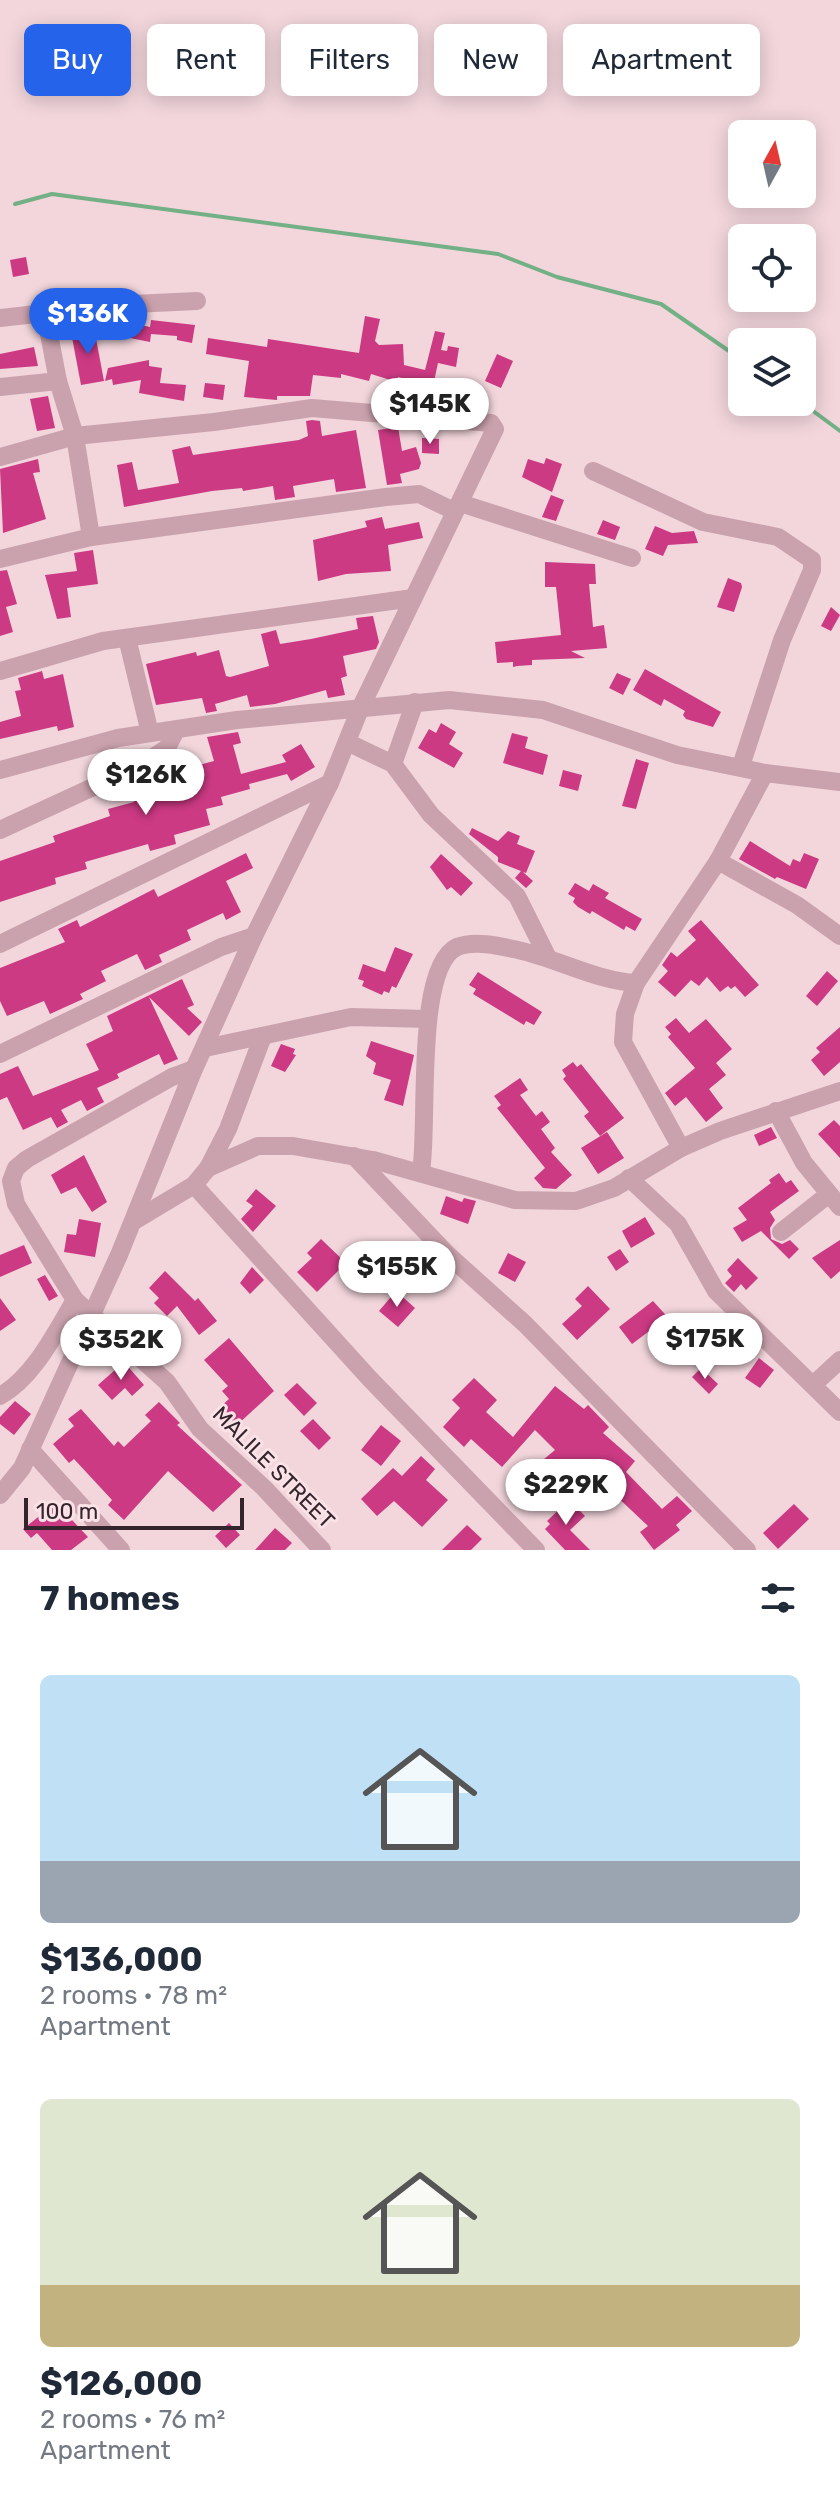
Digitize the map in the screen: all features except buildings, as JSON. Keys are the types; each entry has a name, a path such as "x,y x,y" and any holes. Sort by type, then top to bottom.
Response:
{"street":[{"path":"0,318 90,306 197,301"},
{"path":"45,313 58,381 75,436 91,537"},
{"path":"0,387 58,381"},
{"path":"0,457 75,436 312,408 398,412 491,423 495,429 360,709 330,783 254,936 194,1069 134,1221 22,1468 0,1495"},
{"path":"593,471 703,522 778,537 812,560 812,570 782,640 741,766"},
{"path":"0,559 91,537 419,494 632,558"},
{"path":"0,671 127,638 413,598"},
{"path":"127,638 150,733"},
{"path":"0,770 118,738 237,720 415,702 474,701 543,710 677,755 765,773 840,782"},
{"path":"393,764 415,702"},
{"path":"0,830 145,763 167,748 176,730"},
{"path":"347,742 393,764 431,815 517,896 548,958"},
{"path":"681,1148 623,1042 625,1014 636,983 718,861 765,773"},
{"path":"0,944 330,783"},
{"path":"718,861 797,905 840,936"},
{"path":"0,1054 221,947 254,936"},
{"path":"421,1171 426,1132 424,1062 428,1019 441,964 456,948 496,946 636,983"},
{"path":"205,1048 309,1023 351,1017 428,1019"},
{"path":"134,1221 194,1185 208,1168 228,1129 263,1036"},
{"name":"MALILE STREET","path":"194,1069 172,1077 16,1168 11,1181 16,1204 75,1300 167,1382 200,1429 264,1488 322,1550"},
{"path":"208,1168 258,1146 293,1146 421,1171 515,1200 546,1203 599,1195 681,1148 776,1111 840,1091"},
{"path":"776,1111 804,1163 834,1200 781,1232"},
{"path":"354,1156 447,1254 525,1324 747,1550"},
{"path":"629,1178 678,1224 716,1291 840,1412"},
{"path":"194,1185 359,1368 536,1550"},
{"path":"0,1396 14,1389 36,1362 75,1300"},
{"path":"814,1384 840,1360"},
{"path":"30,1449 121,1550"}],"waterway":[{"path":"15,204 52,194 498,254 557,277 661,304 728,350"},
{"path":"816,413 840,431"}]}
